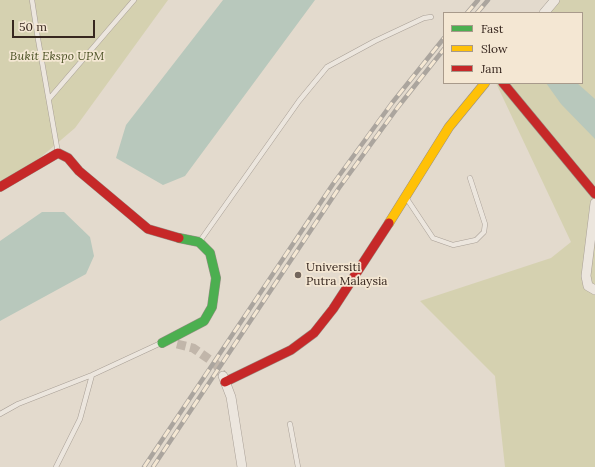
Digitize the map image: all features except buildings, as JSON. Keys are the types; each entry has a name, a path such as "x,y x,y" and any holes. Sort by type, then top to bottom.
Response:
{"street":[{"path":"545,12 554,0"},
{"path":"242,467 231,398 224,379 291,350 314,333 334,309 406,198 449,127 484,84"},
{"path":"504,84 595,194"},
{"path":"0,187 58,153 68,158 79,171 148,229 172,237 199,242 210,253 216,278 212,307 204,321 162,343"},
{"path":"595,203 586,276 588,286 595,290"},
{"path":"162,343 177,344"}],"lane":[{"path":"32,0 58,153"},
{"path":"49,99 134,0"},
{"path":"199,242 299,101 327,67 382,38 424,18 431,17"},
{"path":"406,198 433,238 453,245 476,240 484,232 485,224 470,178"},
{"path":"0,414 18,404 92,375 162,343"},
{"path":"56,467 80,419 92,375"},
{"path":"290,424 298,467"}],"green space":[{"name":"Bukit Ekspo UPM","path":"0,0 168,0 75,128 0,192"},
{"path":"558,0 595,0 595,467 505,467 495,376 420,301 551,258 571,242 496,84 583,84 583,12 549,12"}],"shaded area":[{"path":"223,0 315,0 185,176 163,185 116,158 126,125"},
{"path":"547,84 578,84 595,99 595,139 561,104"},
{"path":"42,212 64,212 90,237 94,256 86,274 0,321 0,241"}],"tunnel":[{"path":"177,344 193,348 216,364 223,376"}],"railway":[{"path":"468,12 478,0"},
{"path":"478,12 488,0"},
{"path":"144,467 333,184 392,103 443,39"},
{"path":"153,467 339,188 398,107 443,50"}],"traffic: fast":[{"path":"162,343 204,321 212,307 216,278 210,253 199,242 179,238"}],"traffic: slow":[{"path":"389,223 449,127 484,84"}],"traffic: jam":[{"path":"504,84 595,194"},
{"path":"0,187 58,153 68,158 79,171 148,229 179,238"},
{"path":"225,382 291,350 314,333 333,309 389,223"}],"place":[{"name":"Universiti Putra Malaysia","path":"298,275"}]}
